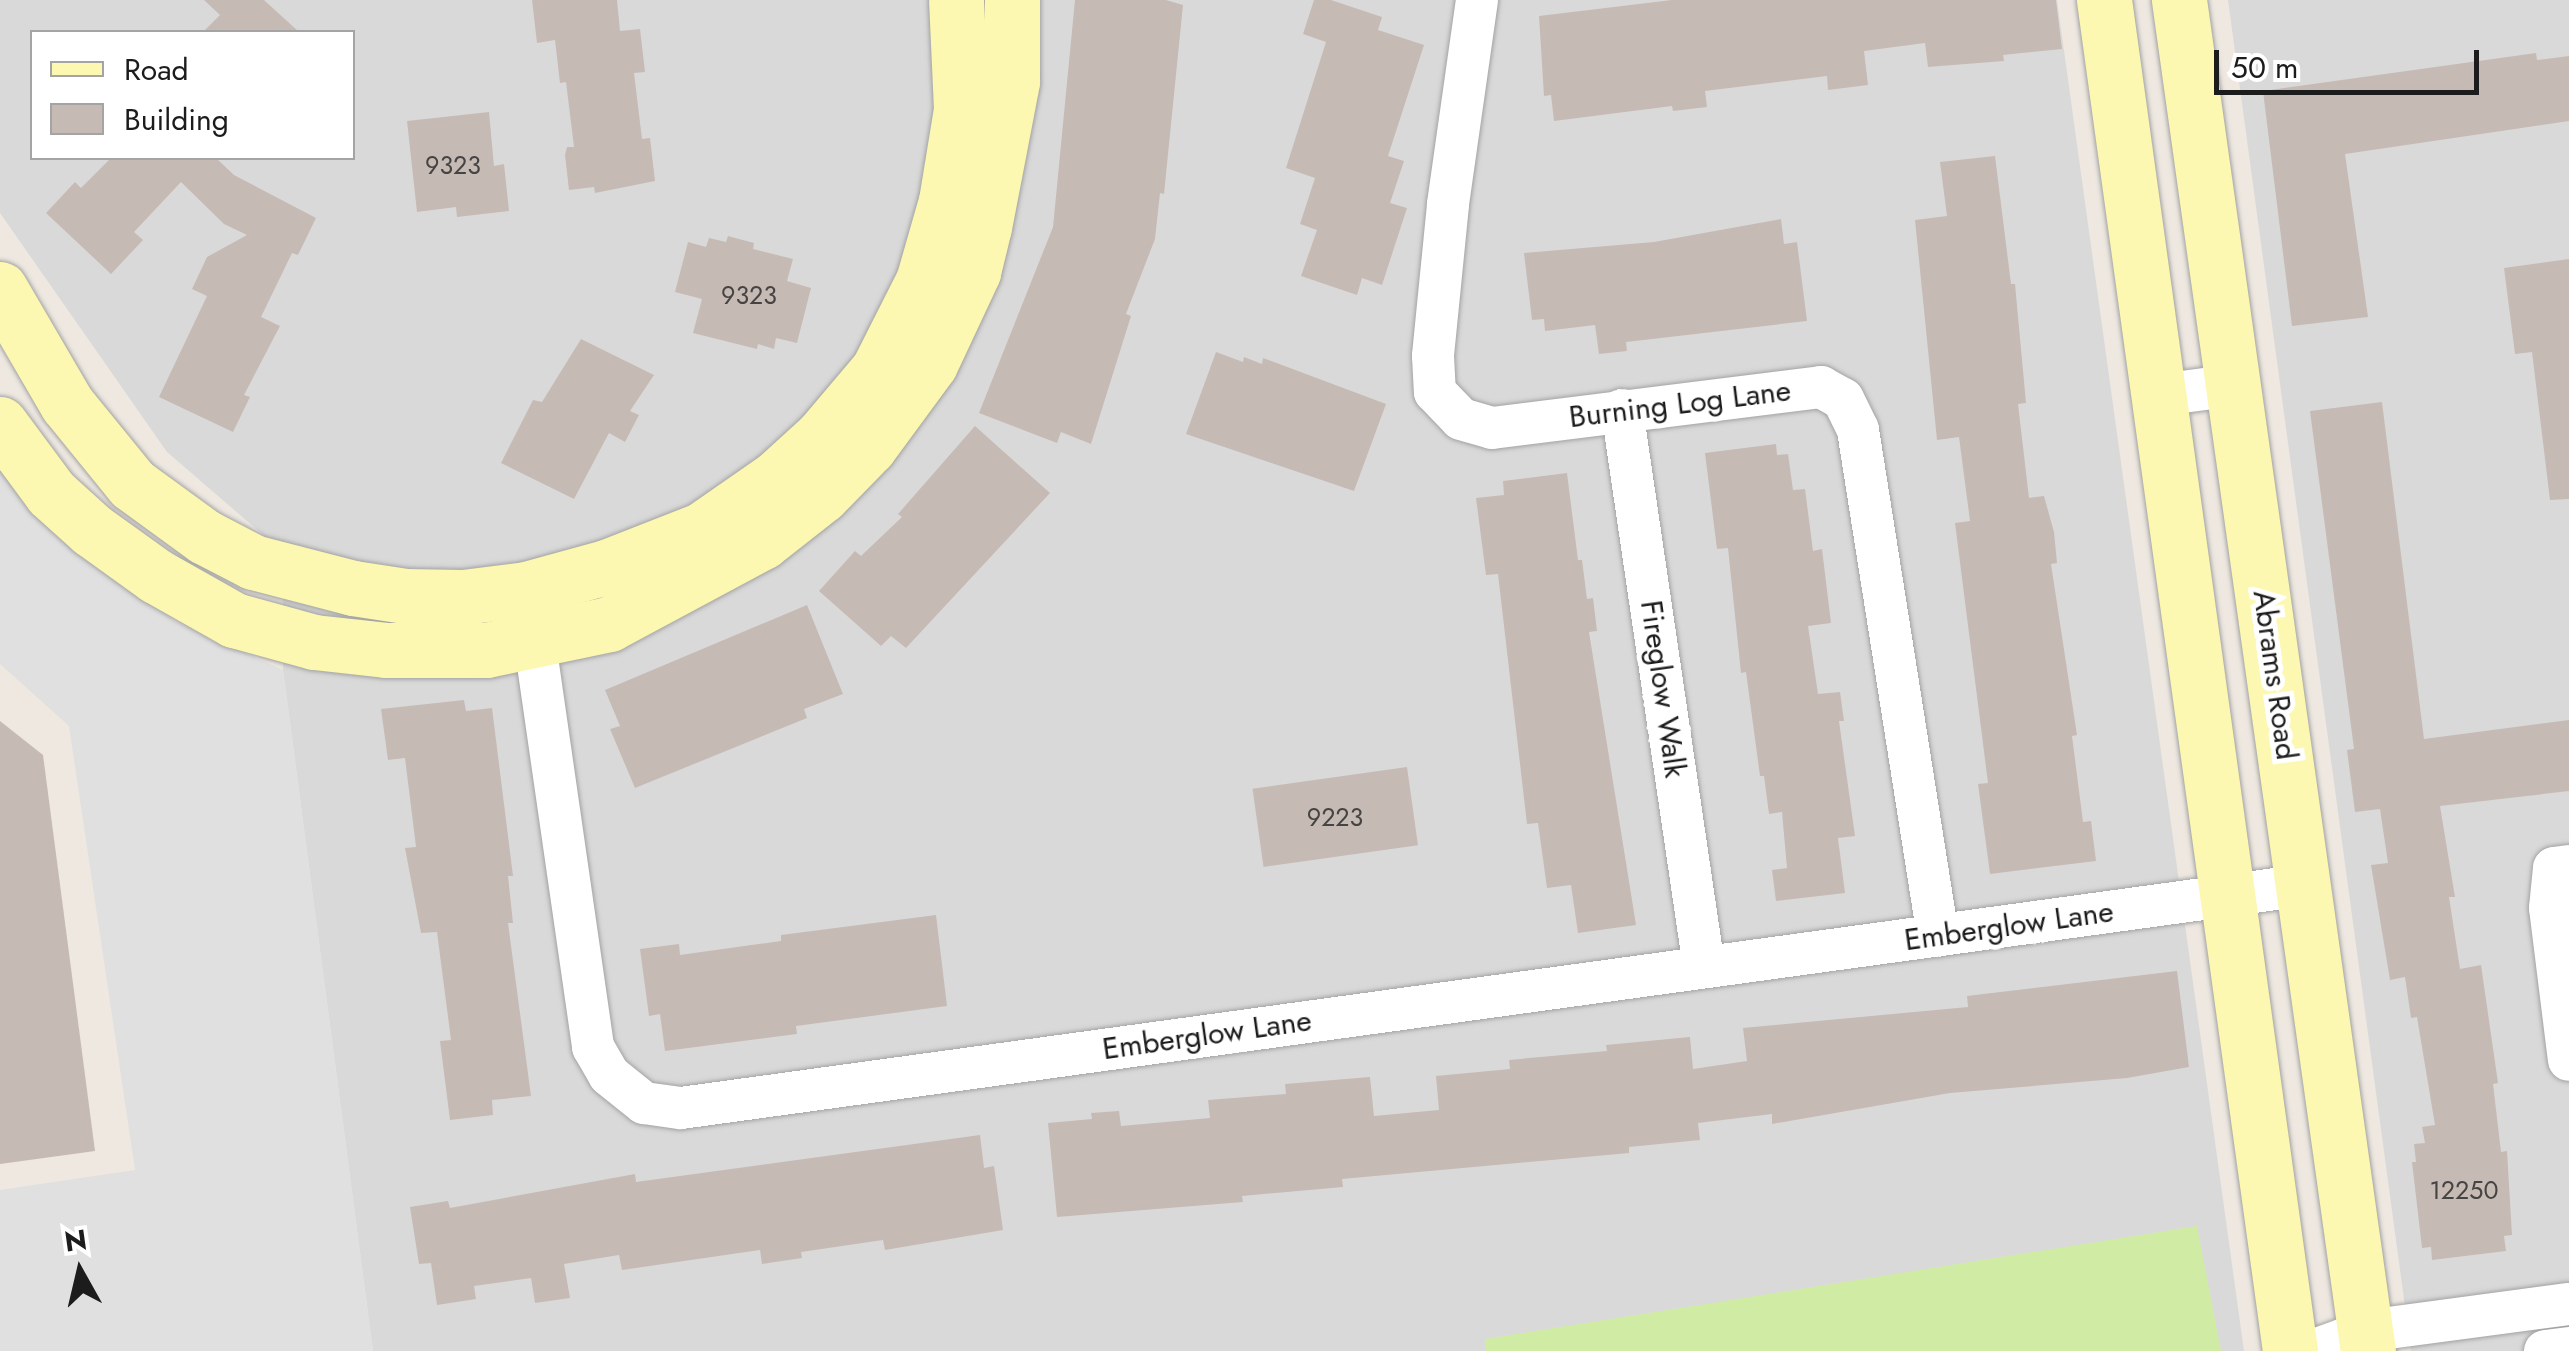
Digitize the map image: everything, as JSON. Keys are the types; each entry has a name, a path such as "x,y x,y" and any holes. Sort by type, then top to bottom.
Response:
{"street":[{"path":"0,288 35,353 89,434 132,484 205,537 253,562 353,588 405,596 463,597 526,589 606,566 701,530 799,457 878,370 923,281 946,201 961,108 961,21 956,0"},
{"path":"0,424 51,493 92,530 156,576 234,620 314,642 386,650 486,650 535,643 609,624 762,542 822,494 879,433 930,364 973,272 1012,80 1012,0"},
{"name":"Burning Log Lane","path":"1477,0 1448,205 1434,356 1436,392 1461,419 1492,428 1821,387 1843,399 1858,430 1938,936"},
{"path":"2104,0 2290,1351"},
{"name":"Abrams Road","path":"2178,0 2367,1341"},
{"path":"2160,395 2234,385"},
{"name":"Fireglow Walk","path":"1622,410 1704,967"},
{"name":"Emberglow Lane","path":"526,589 593,1047 609,1075 644,1104 681,1108 2305,885"},
{"path":"2569,866 2554,868 2550,908 2569,1060"},
{"path":"2312,1351 2569,1304"},
{"path":"2545,1351 2569,1348"}],"shaded area":[{"path":"0,0 2057,0 2244,1351 373,1351 283,670 283,552 167,452 0,213"},
{"path":"2228,0 2569,0 2569,1351 2411,1351"},
{"path":"0,458 174,621 283,670 373,1351 0,1351 0,1190 135,1170 69,726 0,664"}],"green space":[{"path":"2197,1226 2221,1351 1486,1351 1485,1339"}],"building":[{"path":"204,0 264,0 297,30 205,30 220,15"},
{"path":"532,0 617,0 620,31 640,29 645,72 634,73 642,139 650,138 655,181 595,193 594,187 569,190 565,155 567,147 574,147 566,82 560,83 555,40 537,43"},
{"path":"1075,0 1166,0 1183,5 1164,194 1160,193 1155,239 1126,314 1131,316 1091,444 1061,432 1057,443 979,413 1053,227"},
{"path":"1314,0 1331,0 1382,17 1378,30 1424,45 1388,156 1404,161 1390,203 1407,208 1382,285 1362,278 1357,295 1301,276 1317,230 1300,224 1315,178 1286,168 1326,42 1303,34"},
{"path":"1672,0 2056,0 2062,49 2003,55 2004,61 1928,67 1925,43 1864,51 1868,85 1828,90 1827,76 1705,91 1707,107 1673,111 1672,106 1554,121 1551,95 1544,96 1539,16"},
{"path":"2536,53 2537,60 2569,56 2569,121 2345,154 2368,317 2292,326 2263,91"},
{"path":"489,112 494,166 504,164 509,211 457,217 456,207 417,212 407,121"},
{"path":"1995,156 2011,284 2015,284 2026,403 2018,404 2029,498 2044,496 2054,532 2057,563 2051,564 2077,735 2072,736 2083,822 2091,821 2096,861 1990,874 1978,784 1988,783 1955,523 1970,521 1959,437 1937,440 1915,220 1947,216 1940,162"},
{"path":"109,160 218,160 234,175 316,218 298,255 292,253 261,317 280,326 244,395 250,397 233,432 159,397 207,296 192,289 207,257 247,235 224,224 181,182 134,232 143,240 111,274 46,213 75,182 81,188"},
{"path":"1781,219 1784,244 1797,242 1807,321 1626,342 1627,351 1599,354 1595,325 1545,331 1544,319 1532,320 1524,253 1654,242"},
{"path":"728,236 754,243 753,249 793,259 787,281 811,288 797,343 776,338 774,349 758,344 757,349 693,333 702,299 675,292 688,242 706,247 709,238 726,242"},
{"path":"2569,259 2569,499 2550,500 2532,352 2515,354 2504,268"},
{"path":"581,339 654,375 630,411 639,415 625,442 609,433 574,499 501,463 533,400 542,402"},
{"path":"1216,352 1243,362 1244,357 1262,364 1263,358 1386,404 1354,491 1186,434"},
{"path":"2382,402 2424,739 2569,720 2569,791 2440,806 2455,897 2449,897 2460,969 2481,965 2498,1083 2493,1084 2501,1152 2507,1151 2512,1235 2504,1236 2506,1251 2432,1260 2431,1247 2422,1248 2412,1162 2416,1162 2414,1144 2425,1143 2422,1127 2435,1125 2417,1017 2411,1018 2405,977 2390,980 2371,865 2388,863 2380,809 2355,812 2347,750 2354,749 2310,411"},
{"path":"975,426 1050,493 906,648 891,636 881,646 819,591 855,551 861,556 902,517 898,514"},
{"path":"1776,444 1777,455 1788,454 1793,490 1805,489 1813,551 1822,549 1831,623 1808,626 1818,694 1840,692 1844,721 1839,721 1855,836 1838,838 1845,893 1776,901 1772,870 1787,868 1782,812 1769,814 1764,776 1760,776 1746,672 1741,673 1728,548 1717,549 1705,453"},
{"path":"1567,473 1578,560 1582,560 1587,599 1593,598 1597,631 1589,632 1636,925 1578,933 1571,885 1547,888 1538,823 1527,824 1498,574 1486,575 1476,498 1504,495 1503,481"},
{"path":"807,605 843,694 804,709 807,718 635,788 610,729 620,726 605,690"},
{"path":"464,700 466,711 492,708 513,876 508,876 513,923 508,923 531,1096 492,1100 493,1115 450,1120 440,1041 451,1040 437,932 421,933 405,848 416,847 405,758 388,760 381,709"},
{"path":"0,721 43,755 95,1151 0,1164"},
{"path":"1407,767 1418,845 1264,867 1253,789"},
{"path":"936,915 947,1006 796,1026 797,1034 665,1051 660,1014 649,1016 640,949 679,944 680,955 781,941 781,935"},
{"path":"2177,971 2189,1067 2127,1078 1950,1093 1772,1124 1772,1114 1698,1123 1700,1140 1629,1147 1629,1153 1342,1179 1343,1187 1242,1196 1243,1202 1057,1217 1048,1123 1092,1119 1091,1113 1119,1111 1121,1126 1210,1118 1208,1100 1286,1094 1285,1084 1370,1077 1374,1116 1439,1110 1436,1076 1510,1069 1509,1060 1607,1051 1606,1045 1690,1037 1693,1069 1747,1061 1743,1028 1968,1007 1967,996"},
{"path":"980,1135 984,1168 994,1166 1003,1230 885,1250 883,1240 801,1252 802,1258 762,1264 760,1250 622,1270 619,1255 564,1264 570,1298 535,1303 531,1278 474,1286 476,1299 437,1305 431,1263 419,1264 410,1207 448,1201 450,1208 635,1174 636,1182"}]}
